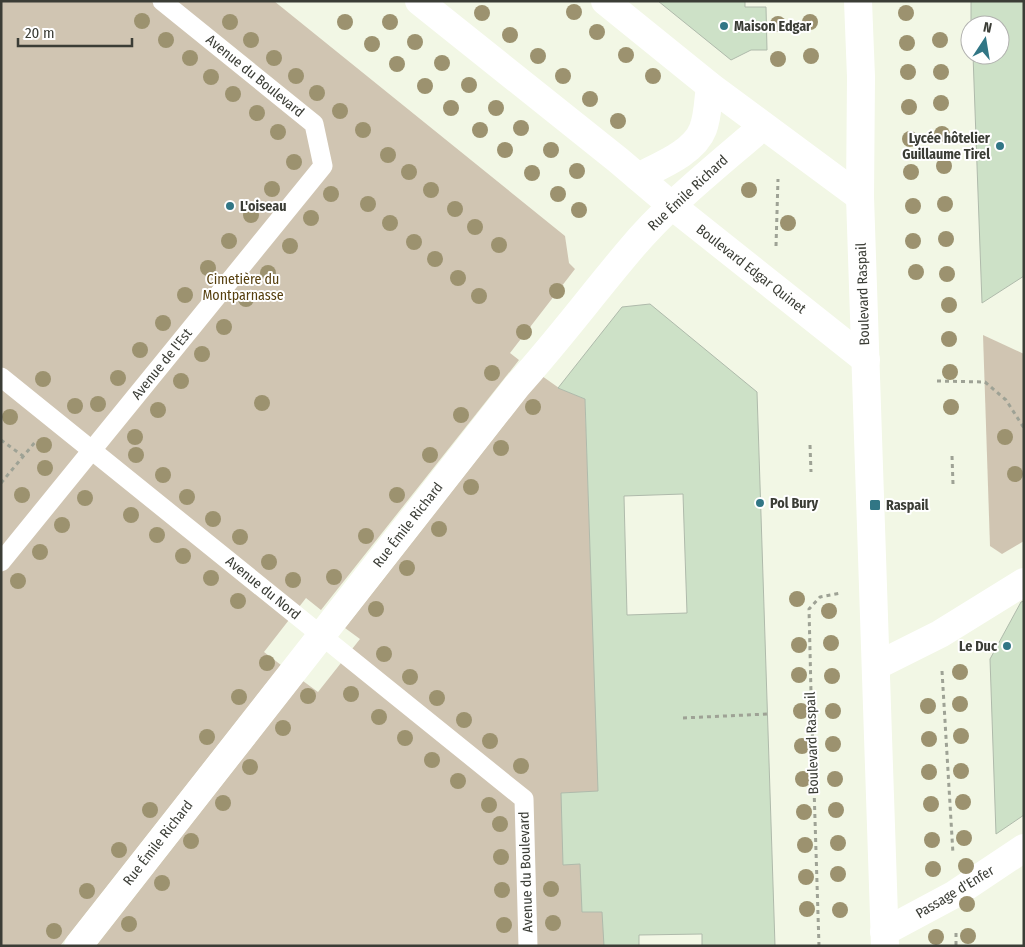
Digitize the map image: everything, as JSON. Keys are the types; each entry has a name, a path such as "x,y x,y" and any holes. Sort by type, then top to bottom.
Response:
{"street":[{"name":"Boulevard Edgar Quinet","path":"419,1 866,360"},
{"path":"605,1 710,86 860,197"},
{"name":"Boulevard Raspail","path":"858,1 861,77 860,197 884,939"},
{"path":"638,177 673,160 690,147 702,131 706,118 710,86"},
{"name":"Rue Émile Richard","path":"78,946 517,386 536,366 629,250 671,205 763,126"},
{"path":"876,666 940,634 1024,582"},
{"name":"Passage d'Enfer","path":"884,939 1024,848"}],"lane":[{"name":"Avenue du Boulevard","path":"162,1 314,124 322,166"},
{"name":"Avenue de l'Est","path":"1,562 322,166"},
{"name":"Avenue du Nord","path":"1,378 524,798"},
{"name":"Avenue du Boulevard","path":"524,798 528,946"}],"path":[{"path":"776,247 779,172"},
{"path":"937,381 984,382 1006,400 1024,428"},
{"path":"1,483 54,420"},
{"path":"1,440 23,456"},
{"path":"810,445 811,472"},
{"path":"952,456 953,484"},
{"name":"Boulevard Raspail","path":"820,946 809,609 820,597 872,586"},
{"path":"940,634 955,894 956,946"},
{"path":"682,718 767,714"}],"green space":[{"name":"Cimetière du Montparnasse","path":"1,1 274,1 565,236 569,263 575,269 510,353 519,360 321,610 306,598 264,652 281,665 60,946 1,946"},
{"path":"983,335 1024,354 1024,541 1002,554 990,546"},
{"path":"542,376 559,388 585,399 605,946 96,946 303,681 318,692 360,639 345,628"}],"building":[{"path":"658,1 745,1 745,7 766,7 767,50 751,50 731,60"},
{"name":"Lycée hôtelier Guillaume Tirel","path":"971,1 1024,1 1024,276 982,303 973,65 1010,65 1010,15 971,15"},
{"path":"650,304 757,392 775,946 702,946 702,934 639,935 639,946 604,946 602,912 582,912 580,864 563,865 561,793 598,791 585,399 558,388 622,307","holes":["683,494 687,613 627,615 624,496"]},
{"path":"1024,601 1024,815 996,834 990,659 1021,602"}],"place":[{"name":"Maison Edgar","path":"724,26"},
{"name":"Lycée hôtelier Guillaume Tirel","path":"1000,146"},
{"name":"L'oiseau","path":"230,206"},
{"name":"Pol Bury","path":"760,503"},
{"name":"Raspail","path":"875,505"},
{"name":"Le Duc","path":"1007,646"}]}
